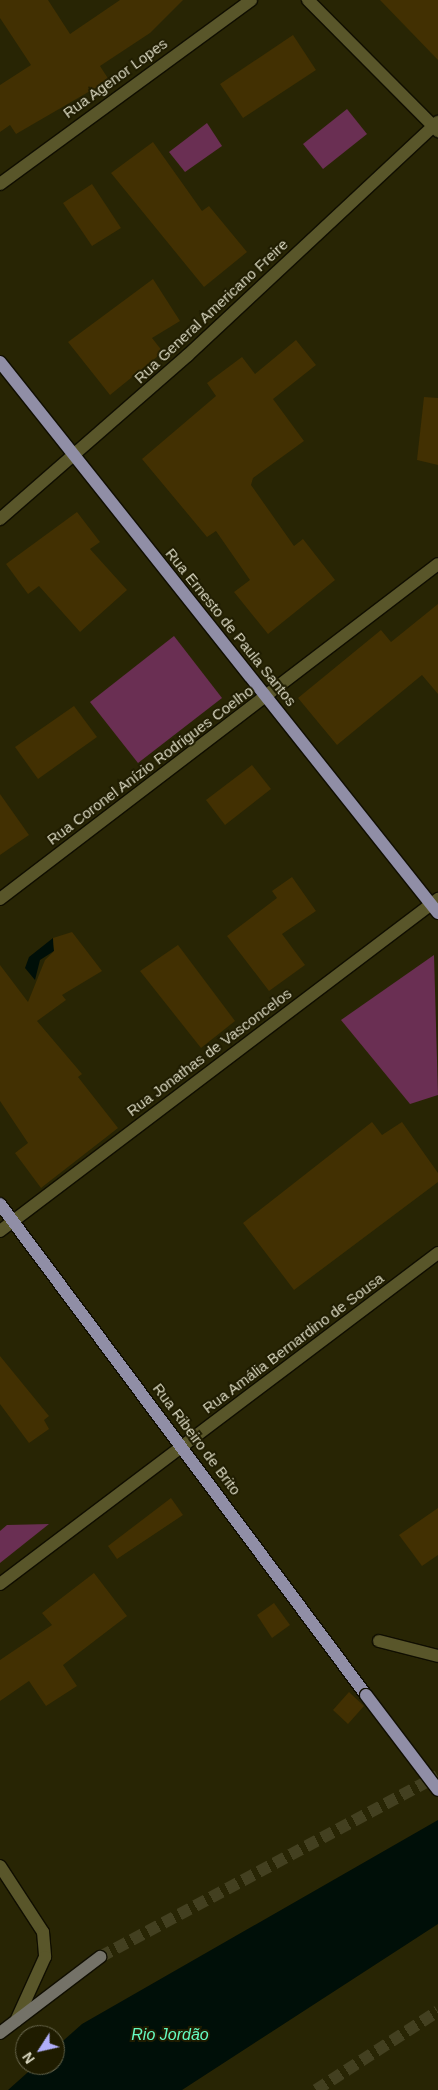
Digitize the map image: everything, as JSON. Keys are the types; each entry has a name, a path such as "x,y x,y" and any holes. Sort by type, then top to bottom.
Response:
{"main road":[{"name":"Rua Ernesto de Paula Santos","path":"0,362 73,457 436,905"},
{"name":"Rua Ribeiro de Brito","path":"0,1204 438,1790"},
{"path":"0,2033 100,1957"}],"street":[{"name":"Rua Agenor Lopes","path":"0,184 251,0"},
{"path":"308,0 436,126"},
{"name":"Rua General Americano Freire","path":"0,519 73,457 436,126"},
{"name":"Rua Coronel Anízio Rodrigues Coelho","path":"0,899 267,697 438,564"},
{"name":"Rua Jonathas de Vasconcelos","path":"0,1231 436,905"},
{"name":"Rua Amália Bernardino de Sousa","path":"0,1584 438,1253"},
{"path":"379,1641 438,1656"},
{"path":"0,1866 43,1932 45,1957 16,2022"}],"shaded area":[{"path":"347,109 367,134 323,169 303,144"},
{"path":"207,123 222,146 185,172 169,152"},
{"path":"174,636 222,698 138,763 90,702"},
{"path":"434,955 438,1095 410,1104 341,1020"},
{"path":"49,1524 0,1563 0,1531 7,1525"}],"water":[{"path":"53,938 54,951 40,960 35,980 25,968 29,957"},
{"name":"Rio Jordão","path":"438,1820 438,1924 182,2090 8,2090 25,2075 65,2075 65,2039 82,2024"}],"building":[{"path":"0,0 48,0 70,34 120,0 183,0 150,33 100,66 109,80 16,134 10,125 0,132 0,85 31,65 0,18"},
{"path":"380,0 438,0 438,60"},
{"path":"293,35 316,70 243,118 220,84"},
{"path":"153,142 202,211 209,206 247,252 204,287 111,173"},
{"path":"92,184 121,228 92,246 63,203"},
{"path":"153,279 180,321 152,338 163,352 110,395 68,342"},
{"path":"296,340 316,365 273,399 304,441 253,478 251,485 294,546 303,539 335,580 268,634 234,592 250,580 216,531 207,537 142,459 216,396 207,383 242,357 255,374"},
{"path":"424,397 438,398 438,465 417,460"},
{"path":"77,512 100,542 90,549 127,590 80,632 39,586 28,594 6,564"},
{"path":"438,604 438,694 422,675 337,745 298,698 381,630 391,642"},
{"path":"74,706 97,737 38,779 15,747"},
{"path":"252,765 271,789 225,825 206,800"},
{"path":"0,794 29,835 0,855"},
{"path":"292,877 316,911 282,934 305,965 269,991 227,936 277,898 272,891"},
{"path":"72,932 102,971 62,995 66,1000 37,1021 82,1074 78,1077 118,1128 41,1188 15,1153 28,1143 0,1101 0,965 28,1002 45,960 54,951 53,938"},
{"path":"178,945 235,1021 201,1048 140,971"},
{"path":"372,1122 382,1135 402,1122 438,1173 438,1182 294,1290 243,1223"},
{"path":"0,1356 49,1416 44,1420 49,1429 29,1443 0,1404"},
{"path":"171,1498 183,1515 117,1559 108,1546"},
{"path":"438,1508 438,1555 422,1566 399,1535"},
{"path":"94,1573 127,1616 63,1665 77,1686 46,1706 29,1681 0,1701 0,1660 52,1625 42,1613"},
{"path":"274,1603 290,1625 272,1638 257,1615"},
{"path":"349,1692 364,1706 348,1724 333,1710"}],"tunnel":[{"path":"100,1957 438,1776"},
{"path":"316,2090 438,2011"}]}
